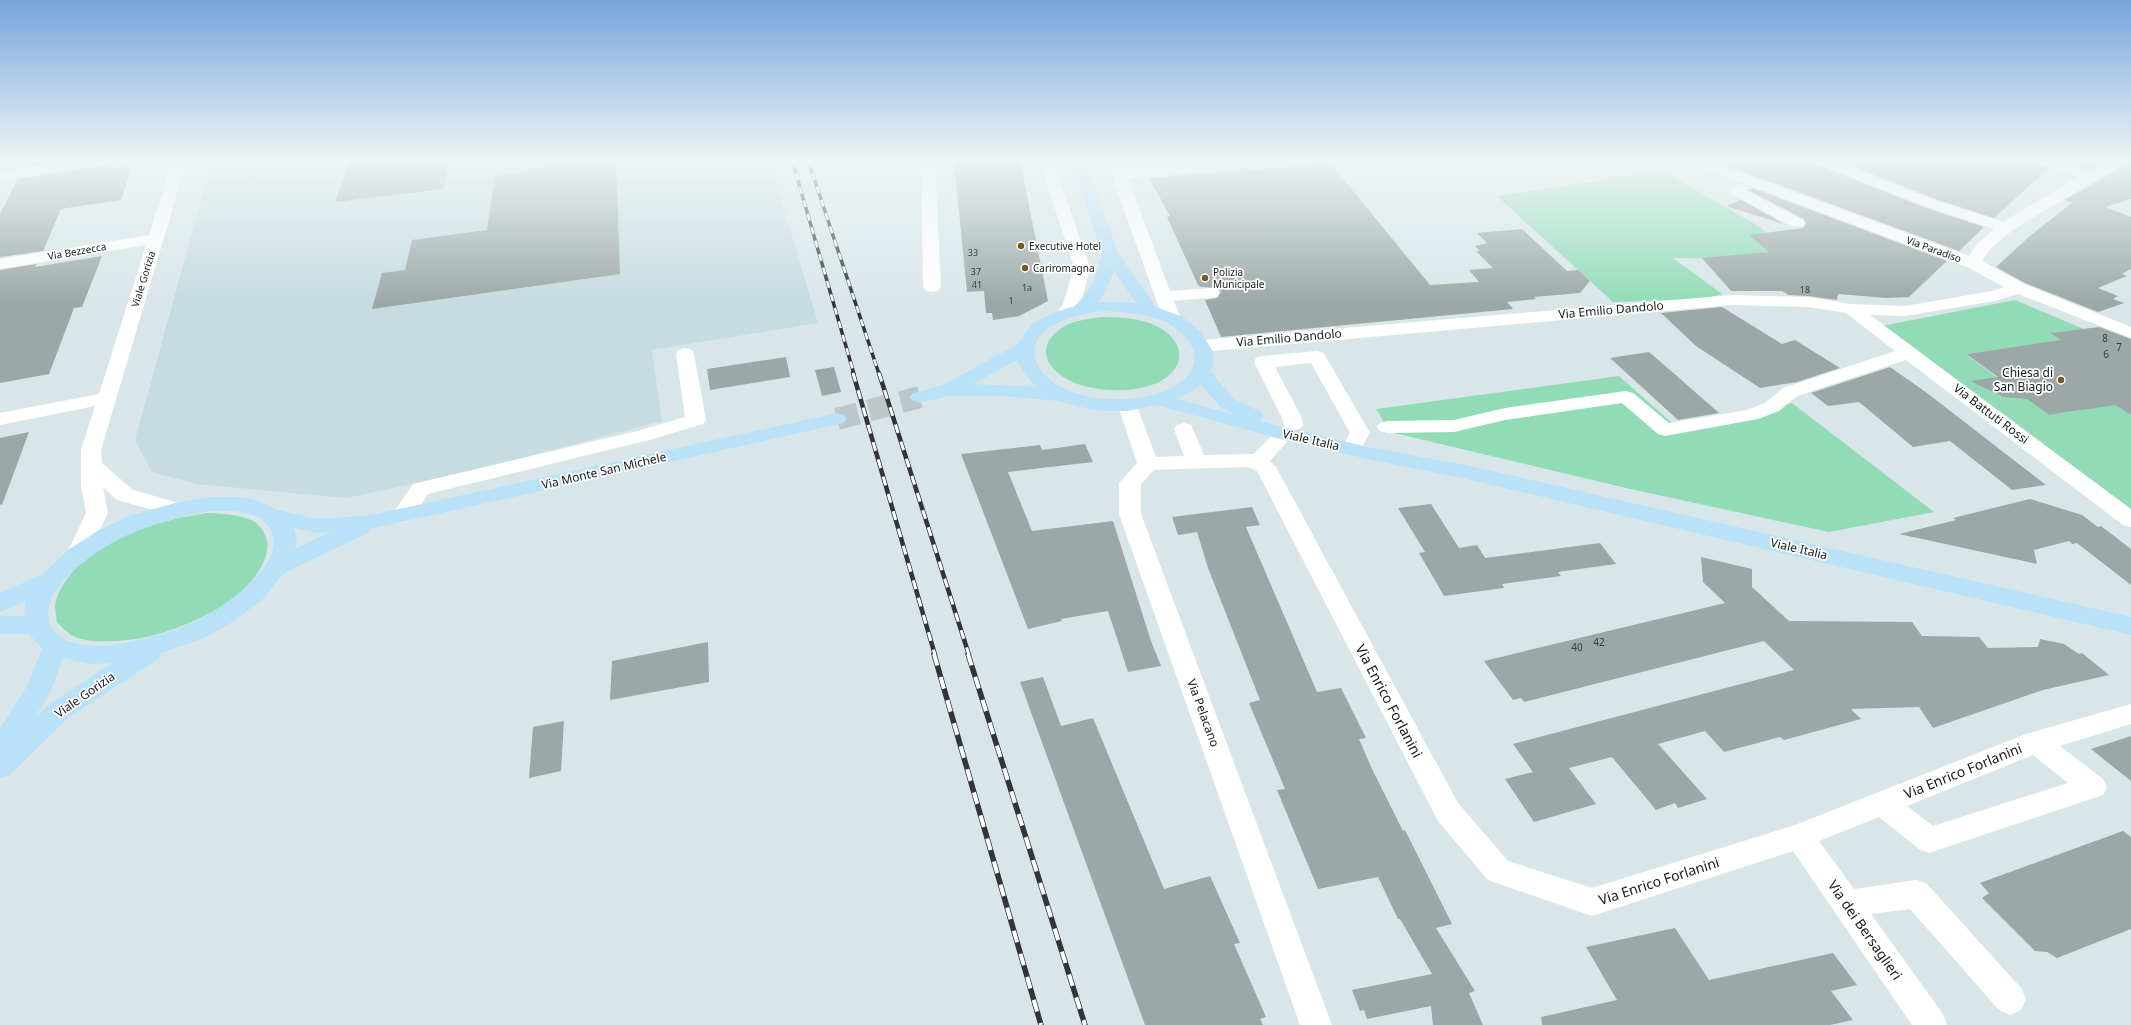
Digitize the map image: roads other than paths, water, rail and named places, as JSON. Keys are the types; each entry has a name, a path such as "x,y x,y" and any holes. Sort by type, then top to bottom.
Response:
{"main road":[{"path":"1094,208 1110,253 1150,311"},
{"path":"1073,311 1096,293 1103,279 1110,253"},
{"path":"920,397 948,390 1003,390 1063,395 1098,404 1128,405 1158,400 1182,390 1201,372 1204,359 1202,346 1191,331 1172,319 1150,311 1127,307 1104,306 1073,311 1047,322 1033,334 1026,347 1026,360 1033,373 1045,385 1063,395"},
{"path":"948,390 1026,347"},
{"name":"Viale Italia","path":"1201,372 1228,403 1249,415 1289,430"},
{"name":"Viale Italia","path":"1158,400 1354,444 1466,472 2131,626"},
{"name":"Via Monte San Michele","path":"51,580 78,555 107,535 140,520 175,509 211,504 242,505 259,509 273,516 317,526 372,522 836,419"},
{"path":"51,580 37,603 36,625 42,637 55,647 82,654 118,654 158,646 198,631 232,611 260,588 277,567 285,547 283,530 273,516"},
{"name":"Via Monte San Michele","path":"277,567 372,522"},
{"path":"0,603 51,580"},
{"path":"0,625 36,625"},
{"name":"Viale Gorizia","path":"0,767 59,711 158,646"},
{"path":"0,751 38,691 55,647"}],"street":[{"name":"Viale Gorizia","path":"78,555 97,513 91,450 165,208"},
{"path":"930,208 932,287"},
{"path":"1062,208 1082,267 1072,304 1073,311"},
{"path":"1131,208 1172,319"},
{"path":"1769,208 1797,223"},
{"name":"Via Paradiso","path":"1823,208 1973,263 2018,288 2131,334"},
{"path":"1944,208 2005,228"},
{"path":"1973,263 1982,248 2005,228 2038,208"},
{"name":"Via Bezzecca","path":"0,264 155,238"},
{"name":"Via Emilio Dandolo","path":"1202,346 1732,300 1808,302 1851,309 1905,311 1995,296 2018,288"},
{"path":"1164,298 1211,293"},
{"name":"Via Battuti Rossi","path":"1851,309 2131,520"},
{"path":"1387,427 1454,426 1505,414 1626,397 1665,430 1751,415 1772,407 1790,392 1882,363 1909,352"},
{"path":"403,515 420,489 642,436 696,420 685,354"},
{"path":"1128,405 1148,464 1251,460 1258,462 1289,430 1292,418 1263,362 1317,357 1360,433 1354,444"},
{"path":"0,419 107,398"},
{"path":"1184,429 1197,463"},
{"name":"Via Enrico Forlanini","path":"1258,462 1265,467 1448,812 1498,871 1592,902 1799,836 2036,742 2131,714"},
{"name":"Via Pelacano","path":"1148,464 1130,483 1130,514 1316,1025"},
{"path":"92,465 125,495 175,509"},
{"path":"1883,803 1929,840 2093,787 2036,742"},
{"name":"Via dei Bersaglieri","path":"1799,836 1931,1025"},
{"path":"1847,904 1916,894 2010,999"}],"tunnel":[{"path":"837,419 920,397"}],"railway":[{"path":"806,208 854,374"},
{"path":"824,208 879,374"},
{"path":"853,373 935,655"},
{"path":"879,373 969,655"},
{"path":"934,654 1041,1025"},
{"path":"968,654 1085,1025"}],"place":[{"name":"Executive Hotel","path":"1021,246"},
{"name":"Cariromagna","path":"1025,268"},
{"name":"Polizia Municipale","path":"1205,278"},
{"name":"Chiesa di San Biagio","path":"2061,380"}]}
